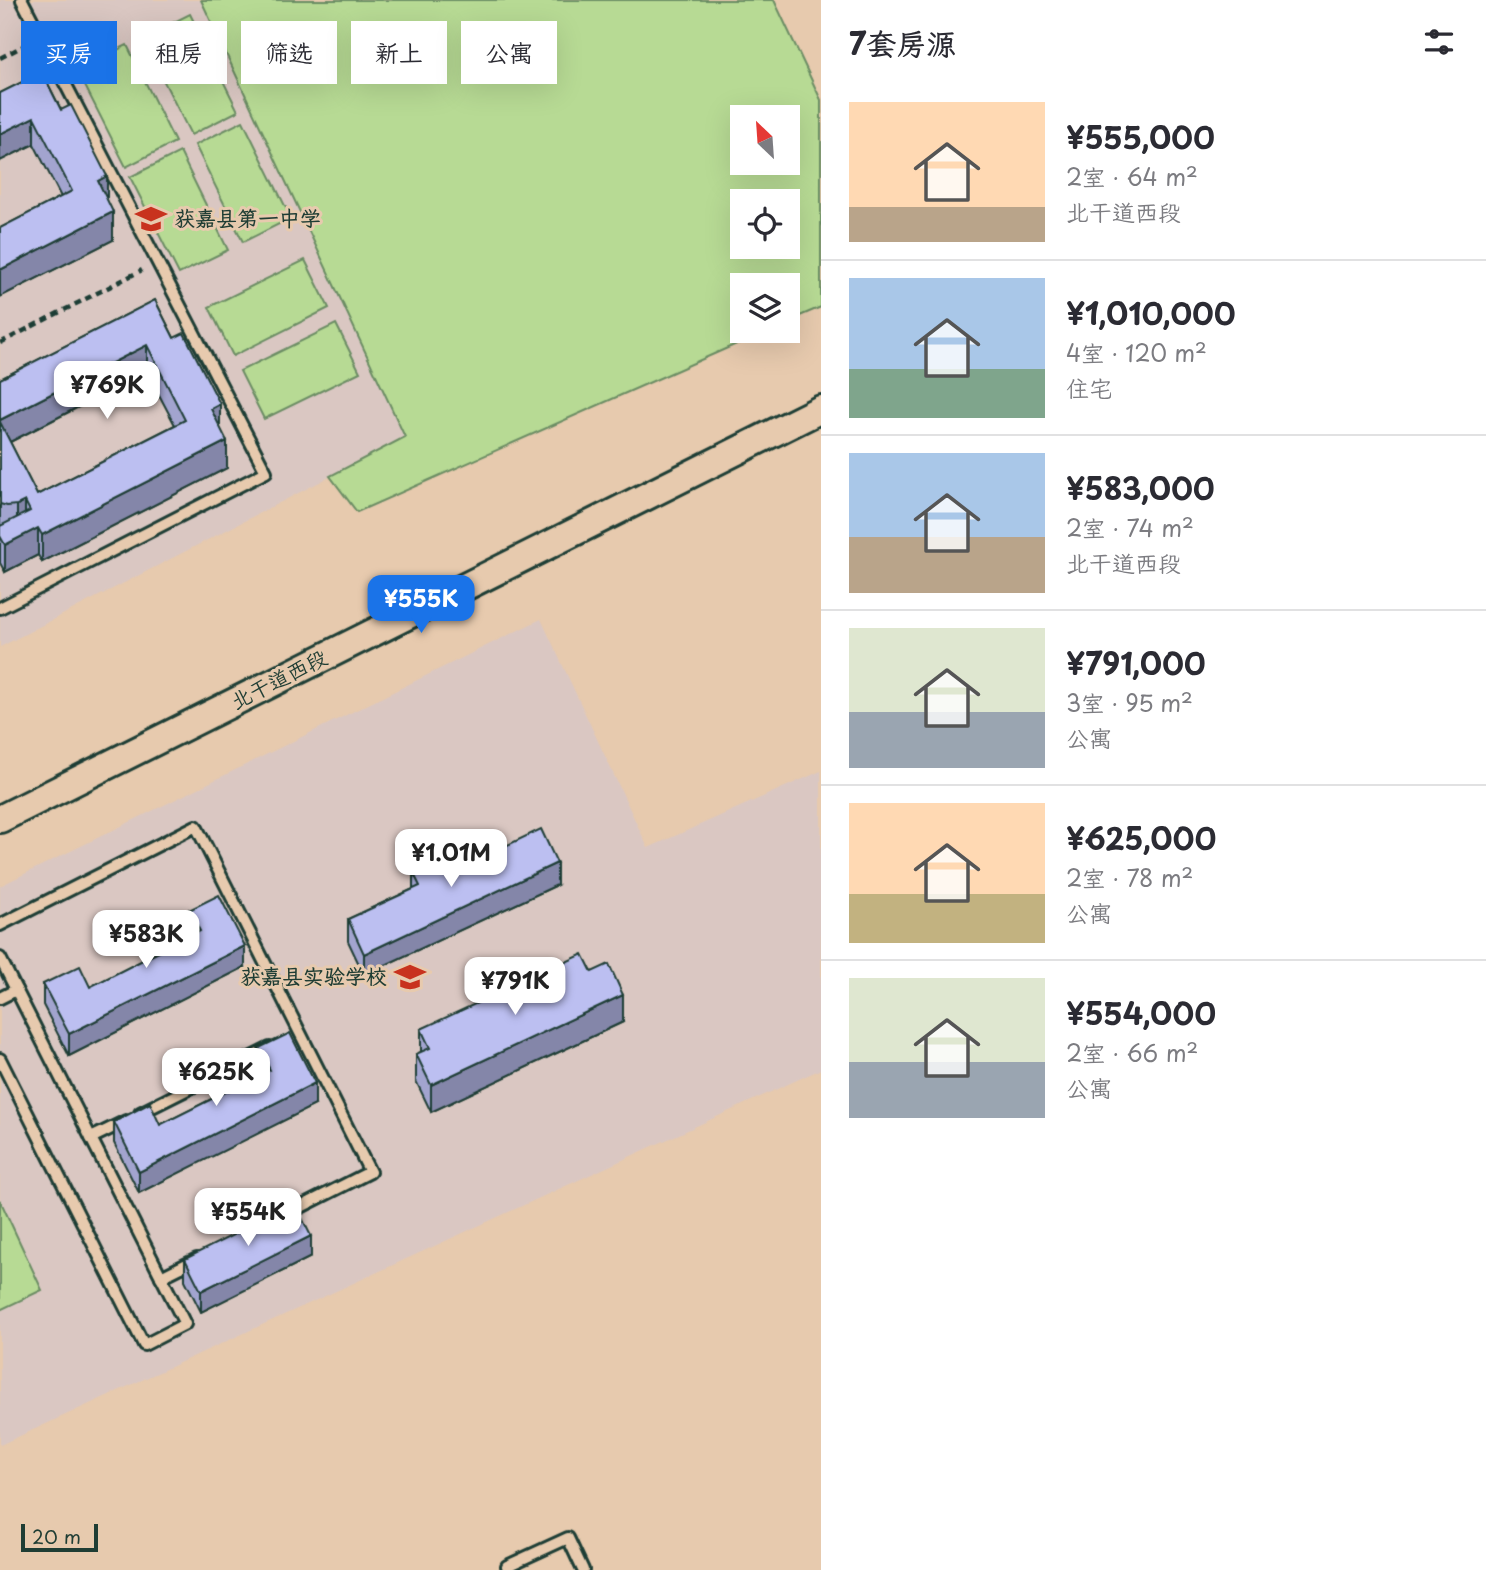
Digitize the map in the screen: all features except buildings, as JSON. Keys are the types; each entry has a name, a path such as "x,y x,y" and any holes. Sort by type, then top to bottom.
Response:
{"street":[{"name":"北干道西段","path":"0,819 821,409"}],"lane":[{"path":"22,0 33,21"},
{"path":"0,608 266,472 65,84"},
{"path":"0,925 196,826 370,1172 272,1221"},
{"path":"0,958 185,1325 144,1345 0,1059"},
{"path":"0,999 16,990"},
{"path":"288,1039 300,1033"},
{"path":"91,1138 276,1045"},
{"path":"161,1277 210,1252"},
{"path":"509,1570 507,1566 568,1538 583,1570"}],"path":[{"path":"0,58 21,47"},
{"path":"0,343 157,262"}],"shaded area":[{"name":"获嘉县第一中学","path":"0,0 201,0 211,21 131,21 131,84 227,84 227,56 405,438 0,647"},
{"name":"获嘉县实验学校","path":"541,619 648,848 821,771 821,1069 0,1445 0,886"}],"green space":[{"path":"201,0 774,0 821,100 821,307 800,316 800,273 730,273 730,343 739,343 357,512 330,476 405,437 227,56 227,21 211,21"},
{"path":"190,14 193,21 176,21"},
{"path":"127,45 131,53 131,84 146,84 175,142 126,167 84,84 117,84 117,50"},
{"path":"165,84 225,84 238,111 191,135"},
{"path":"243,121 291,218 243,242 195,145"},
{"path":"180,152 228,250 179,274 130,177"},
{"path":"305,260 329,308 233,356 209,307"},
{"path":"336,324 360,372 264,419 240,371"},
{"path":"0,1200 42,1290 0,1310"}],"place":[{"name":"获嘉县第一中学","path":"151,219"},
{"name":"获嘉县实验学校","path":"410,977"}]}
